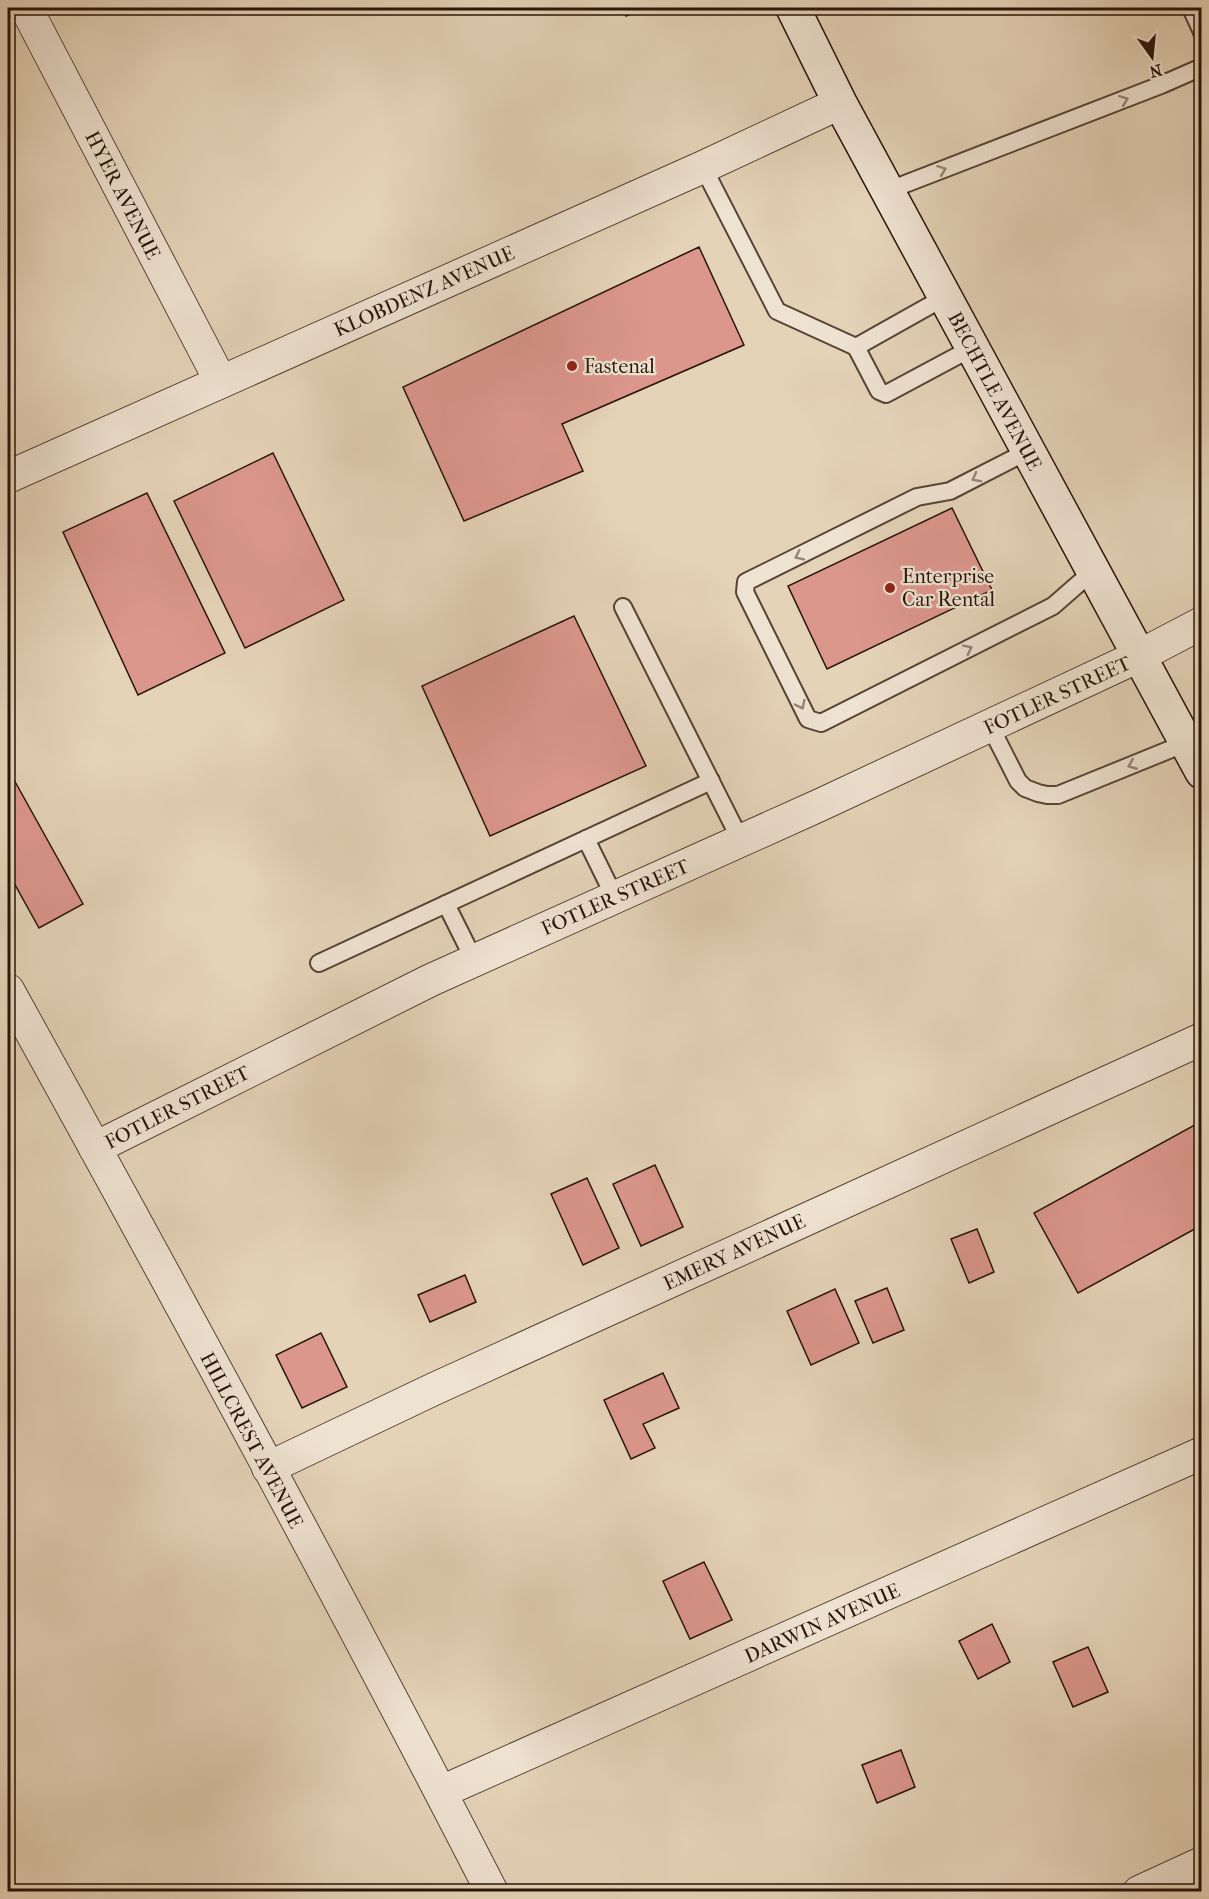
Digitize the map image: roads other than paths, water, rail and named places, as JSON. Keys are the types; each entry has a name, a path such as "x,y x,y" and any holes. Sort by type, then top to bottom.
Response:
{"main road":[{"name":"BECHTLE AVENUE","path":"800,10 840,103 1202,772"}],"street":[{"name":"HYER AVENUE","path":"26,8 221,382"},
{"name":"KLOBDENZ AVENUE","path":"8,477 703,167 840,103"},
{"name":"FOTLER STREET","path":"95,1148 431,980 990,726 1139,656 1202,623"},
{"name":"HILLCREST AVENUE","path":"8,990 268,1468 492,1892"},
{"name":"EMERY AVENUE","path":"268,1468 434,1389 1202,1039"},
{"name":"DARWIN AVENUE","path":"441,1792 1202,1453"},
{"path":"1139,1892 1202,1863"}],"lane":[{"path":"1191,8 1202,32"},
{"path":"887,191 1202,67"},
{"path":"703,167 777,311 856,347 879,392 886,394 972,348"},
{"path":"856,347 945,297"},
{"path":"1028,451 950,491 917,497 746,582 745,592 808,718 821,723 1053,606 1093,571"},
{"path":"623,607 741,841"},
{"path":"990,726 1018,781 1025,788 1047,795 1068,792 1186,743"},
{"path":"319,963 711,781"},
{"path":"586,840 615,898"},
{"path":"446,904 474,960"}],"place":[{"name":"Fastenal","path":"572,366"},
{"name":"Enterprise Car Rental","path":"890,588"}]}
